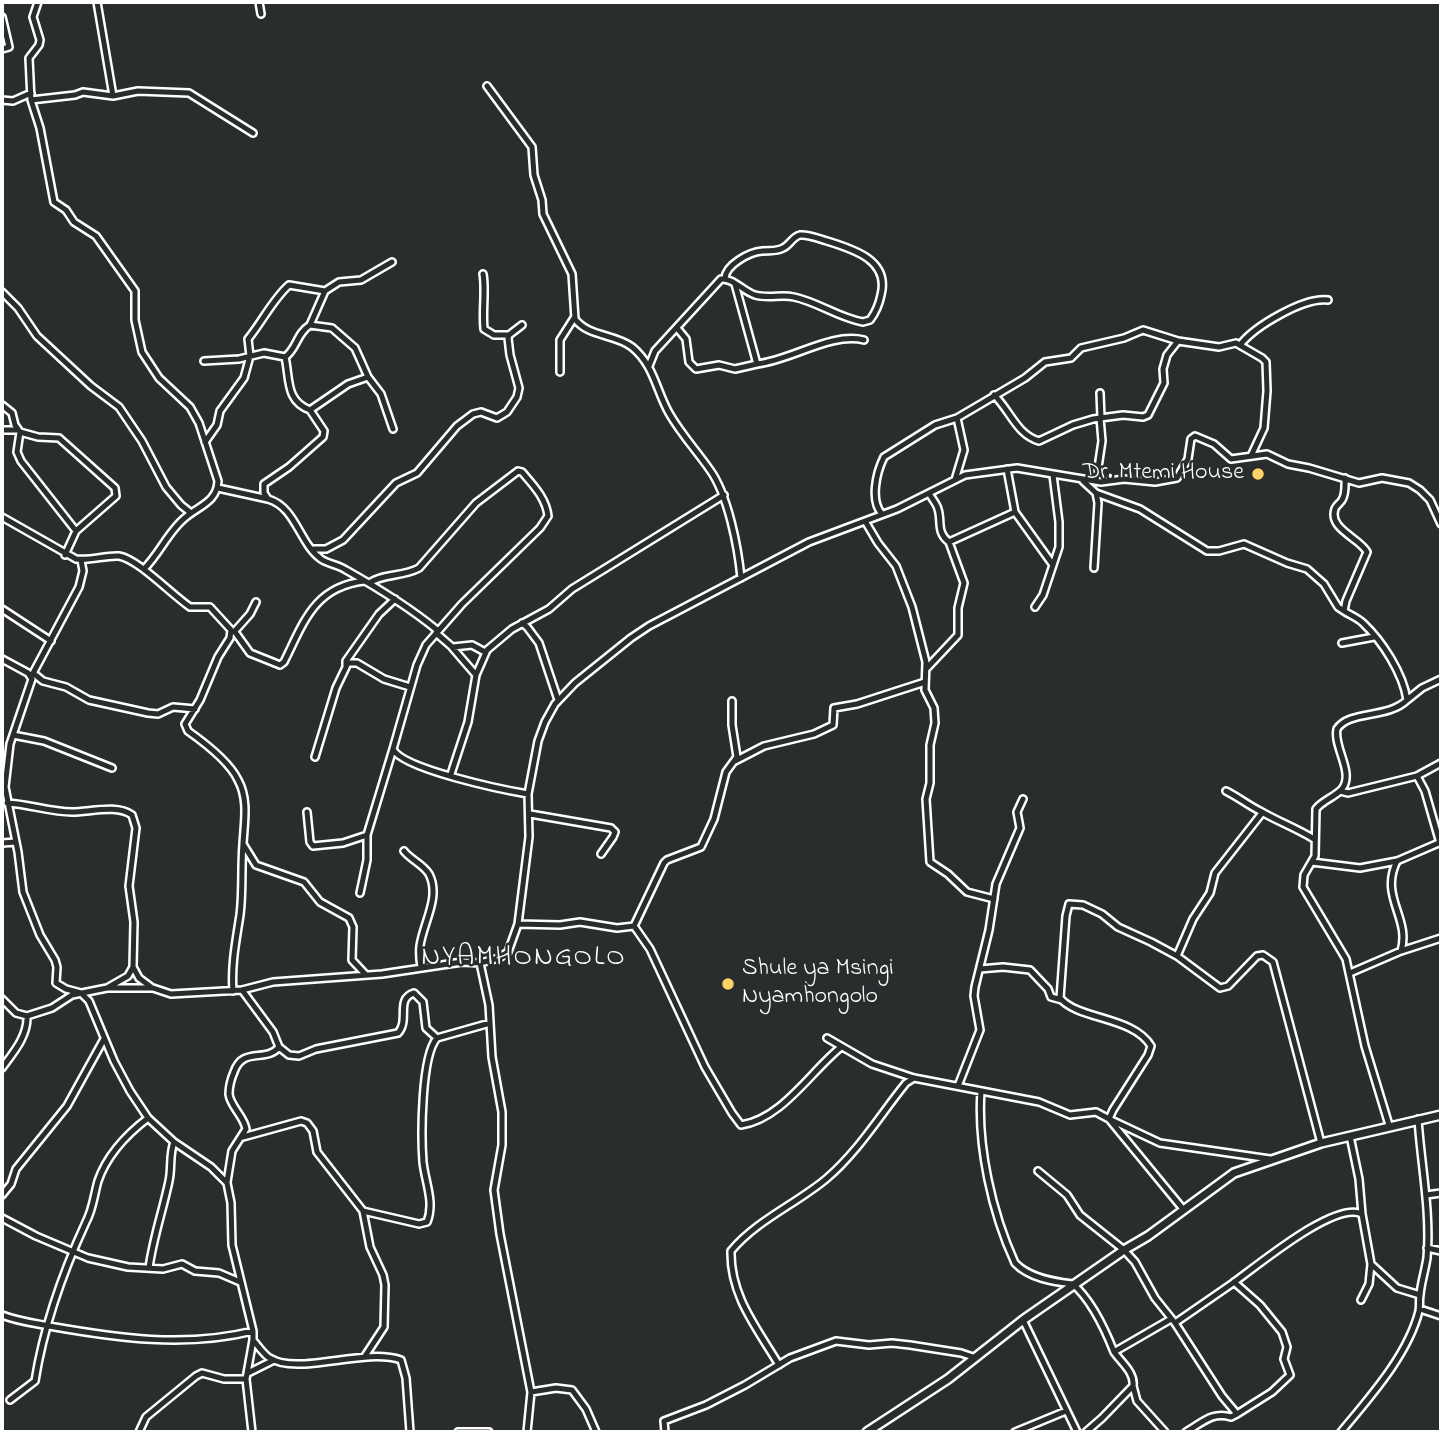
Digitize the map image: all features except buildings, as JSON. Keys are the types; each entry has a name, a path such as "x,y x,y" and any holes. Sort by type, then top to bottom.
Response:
{"main road":[{"path":"867,1432 887,1421 1073,1284 1148,1236 1234,1173 1321,1143 1441,1115"}],"street":[{"path":"38,2 33,17 40,40 29,58 31,96 54,202 66,210 74,222 96,236 135,291 135,320 142,352 163,382 190,407 216,474 218,488 210,500 178,525 144,569"},
{"path":"97,2 113,96"},
{"path":"259,2 261,14"},
{"path":"2,17 9,47 2,49"},
{"path":"487,86 532,147 534,175 542,200 543,214 572,274 574,318 560,340 560,372"},
{"path":"2,100 75,95 83,92 113,96 138,91 188,93 253,133"},
{"path":"802,235 839,244 863,255 877,266 884,284 876,312 868,322 850,318 796,297 765,298 745,291 725,278 730,268 752,253 781,249 802,235"},
{"path":"268,499 263,490 264,484 289,467 323,437 324,431 310,410 292,395 288,387 285,357 298,335 310,324 325,291 339,282 361,280 392,262"},
{"path":"483,274 481,308 484,328 494,335 509,335 522,325"},
{"path":"649,366 655,351 720,280 725,278"},
{"path":"735,284 757,364"},
{"path":"205,442 217,425 220,411 244,378 250,356 248,339 280,293 289,285 325,291"},
{"path":"2,292 18,308 37,336 91,386 119,407 142,441 166,488 191,513"},
{"path":"1240,345 1248,335 1266,322 1301,304 1312,299 1328,300"},
{"path":"574,318 581,326 632,347 649,366 667,410 694,451 711,470 724,495 740,560 741,578"},
{"path":"310,324 332,328 358,352 368,377 381,394 393,429"},
{"path":"677,328 686,340 689,362 696,369 719,365 735,369 785,359 839,338 864,340"},
{"path":"882,514 876,508 875,500 884,457 935,425 957,418 1025,378 1045,362 1071,358 1081,348 1124,338 1143,330 1178,341 1219,347 1232,343 1262,358 1266,366 1264,428 1251,456"},
{"path":"314,549 326,549 344,540 396,482 420,470 452,432 472,414 481,412 497,418 507,412 517,397 519,388 510,355 509,335"},
{"path":"994,395 1018,427 1034,440 1043,440 1080,423 1101,418 1123,415 1143,417 1150,413 1164,383 1163,369 1167,355 1178,341"},
{"path":"204,361 271,354 285,357"},
{"path":"310,410 353,381 368,377"},
{"path":"1096,481 1102,441 1100,393"},
{"path":"2,405 12,413 18,431 17,452 21,461 76,531"},
{"path":"954,480 964,450 957,418"},
{"path":"2,430 59,438 115,488 116,496 76,531 65,555"},
{"path":"2,999 16,1013 27,1016 52,1009 68,997 107,988 153,988 172,994 233,991 273,982 366,975 462,962 480,963 503,956 508,952 518,924 526,868 530,814 528,794 538,741 558,700 595,666 649,626 809,542 882,514 974,472 1007,468 1082,480 1124,479 1156,482 1177,478 1188,459 1191,439 1195,436 1214,444 1231,458 1272,455 1288,464 1359,483 1377,478 1394,479 1415,486 1430,500 1441,524"},
{"path":"1007,468 1015,512 1053,565"},
{"path":"2,517 65,555 90,561 116,556 126,558 144,569 190,607 208,606 214,609 250,653 280,665 284,662 302,623 317,603 340,585 410,573 419,568 479,500 518,471 522,472 542,498 548,516 503,567 436,632 421,655 368,835 367,860 360,894"},
{"path":"1035,607 1043,595 1059,547 1053,475"},
{"path":"1344,611 1367,552 1364,545 1338,526 1335,520 1335,509 1345,494 1345,478"},
{"path":"1082,480 1096,493 1140,509 1207,551 1250,545 1287,563 1307,569 1324,583 1338,607 1365,625 1399,674 1407,699"},
{"path":"218,488 268,499 284,507 321,559 338,565 395,599 436,632 476,675"},
{"path":"927,668 958,635 958,608 964,583 949,542 939,524 938,509 929,493"},
{"path":"1094,568 1098,503 1096,493"},
{"path":"451,774 468,722 476,675 485,652 504,635 549,609 572,589 724,495"},
{"path":"949,542 1015,512"},
{"path":"865,521 896,565 912,607 927,668 925,693 934,708 935,723 930,745 930,783 926,800 928,858 967,892 994,899"},
{"path":"81,560 82,580 32,675 6,769 7,803 23,892 40,935 55,960 56,983 81,993 89,1001 104,1039 130,1091 148,1118 174,1142 211,1167 226,1183"},
{"path":"315,757 346,661 379,614 395,599"},
{"path":"233,991 232,970 240,915 246,821 239,781 229,767 188,731 186,724 233,632 250,614 256,602"},
{"path":"2,609 51,641"},
{"path":"522,623 539,643 558,700"},
{"path":"1342,643 1374,637"},
{"path":"453,648 472,645 485,652"},
{"path":"2,659 43,681 66,687 89,700 158,714 173,707 195,709"},
{"path":"346,665 357,663 384,680 410,687"},
{"path":"634,926 663,863 702,845 714,818 726,772 735,761 764,746 824,731 833,724 834,708 857,704 925,682"},
{"path":"1389,1125 1365,1046 1350,973 1340,947 1303,887 1302,880 1316,849 1316,809 1324,800 1340,791 1346,778 1336,735 1340,724 1390,710 1422,688 1440,682"},
{"path":"732,701 735,761"},
{"path":"13,736 44,741 112,768"},
{"path":"393,748 398,756 436,772 451,774 497,789 528,794"},
{"path":"1340,791 1348,793 1418,776 1441,764"},
{"path":"1312,862 1360,869 1396,861 1441,843 1418,776"},
{"path":"1226,791 1314,839"},
{"path":"958,1086 980,1030 974,996 1001,871 1020,828 1017,812 1023,799"},
{"path":"7,803 71,812 121,810 132,815 136,828 130,886 134,922 133,967 139,978 153,988"},
{"path":"307,812 310,842 313,846 343,843 368,835"},
{"path":"1177,956 1193,919 1210,893 1215,873 1262,813"},
{"path":"530,814 611,828 614,832 613,838 601,854"},
{"path":"2,842 16,842"},
{"path":"243,844 256,865 303,882 320,902 349,918 353,923 352,960 366,975"},
{"path":"404,851 422,865 431,882 430,912 420,945 421,968"},
{"path":"1396,861 1390,877 1390,886 1404,937 1401,951"},
{"path":"1062,1000 1059,995 1066,916 1069,904 1072,903 1102,914 1118,927 1177,956 1220,988 1228,986 1257,956 1263,956 1273,962 1321,1143"},
{"path":"518,924 560,925 580,922 617,928 634,926"},
{"path":"634,926 650,949 705,1067 741,1125 750,1123 785,1102 841,1046"},
{"path":"1350,973 1401,951 1441,938"},
{"path":"480,963 486,989 492,1057 503,1127 495,1182 496,1209 531,1392 527,1432"},
{"path":"107,988 128,975 133,967"},
{"path":"980,969 1030,970 1048,989 1051,997 1140,1034 1151,1046 1109,1119"},
{"path":"242,990 273,1032 279,1046 289,1055 299,1056 316,1049 398,1033 402,1030 404,1020 403,1001 414,993 423,1002 426,1028 437,1038"},
{"path":"2,1068 20,1043 26,1030 27,1016"},
{"path":"363,1211 419,1224 428,1218 430,1197 423,1160 423,1087 432,1045 437,1038 490,1023"},
{"path":"827,1038 872,1064 914,1078 1040,1102 1070,1115 1096,1112 1160,1143 1270,1160"},
{"path":"2,1195 11,1184 13,1174 20,1163 67,1106 104,1039"},
{"path":"252,1432 247,1376 253,1331 232,1245 231,1203 226,1183 232,1151 243,1137 245,1125 229,1094 237,1063 244,1058 275,1051 279,1046"},
{"path":"779,1365 745,1311 734,1280 731,1251 841,1165 906,1083 914,1078"},
{"path":"981,1091 981,1130 992,1192 1015,1263 1034,1275 1073,1284 1091,1305 1114,1352 1130,1373 1137,1401 1165,1432"},
{"path":"10,1400 35,1381 47,1326 72,1251 91,1211 97,1184 125,1138 148,1118"},
{"path":"1109,1119 1183,1209"},
{"path":"1341,1432 1388,1370 1407,1339 1420,1309 1427,1248 1426,1195 1418,1119"},
{"path":"243,1137 301,1121 307,1123 313,1131 320,1156 363,1211 370,1247 385,1285 384,1327 365,1356"},
{"path":"1350,1136 1371,1265 1369,1284 1361,1300"},
{"path":"149,1268 170,1177 170,1158 174,1142"},
{"path":"1038,1171 1067,1195 1080,1215 1135,1262 1155,1298 1237,1414"},
{"path":"1426,1195 1441,1192"},
{"path":"1114,1352 1173,1321 1234,1282 1294,1237 1340,1214 1351,1211 1362,1214"},
{"path":"2,1218 72,1251 105,1262 128,1267 163,1269 182,1264 195,1271 219,1273 240,1283"},
{"path":"1427,1248 1441,1251"},
{"path":"1371,1265 1397,1288 1420,1295"},
{"path":"1186,1432 1213,1415 1221,1413 1231,1417 1237,1414 1272,1392 1290,1373 1284,1359 1287,1347 1282,1332 1260,1305 1234,1282"},
{"path":"1420,1309 1441,1316"},
{"path":"2,1315 85,1334 157,1340 220,1339 253,1331"},
{"path":"1023,1320 1077,1432"},
{"path":"253,1340 262,1352 274,1360 305,1363 365,1356 401,1360 406,1378 410,1432"},
{"path":"665,1432 664,1421 706,1405 800,1353 836,1341 869,1345 910,1345 948,1350 976,1358"},
{"path":"139,1432 146,1417 196,1376 202,1373 224,1379 247,1376 274,1360"},
{"path":"1086,1432 1133,1386"},
{"path":"531,1392 566,1387 572,1390 586,1409 596,1432"},
{"path":"1120,1401 1137,1401"},
{"path":"1015,1432 1066,1411"},
{"path":"458,1432 489,1432"}],"place":[{"name":"Dr. Mtemi House","path":"1258,474"},
{"name":"Shule ya Msingi Nyamhongolo","path":"728,984"}],"district":[{"name":"NYAMHONGOLO","path":"524,959"}]}
